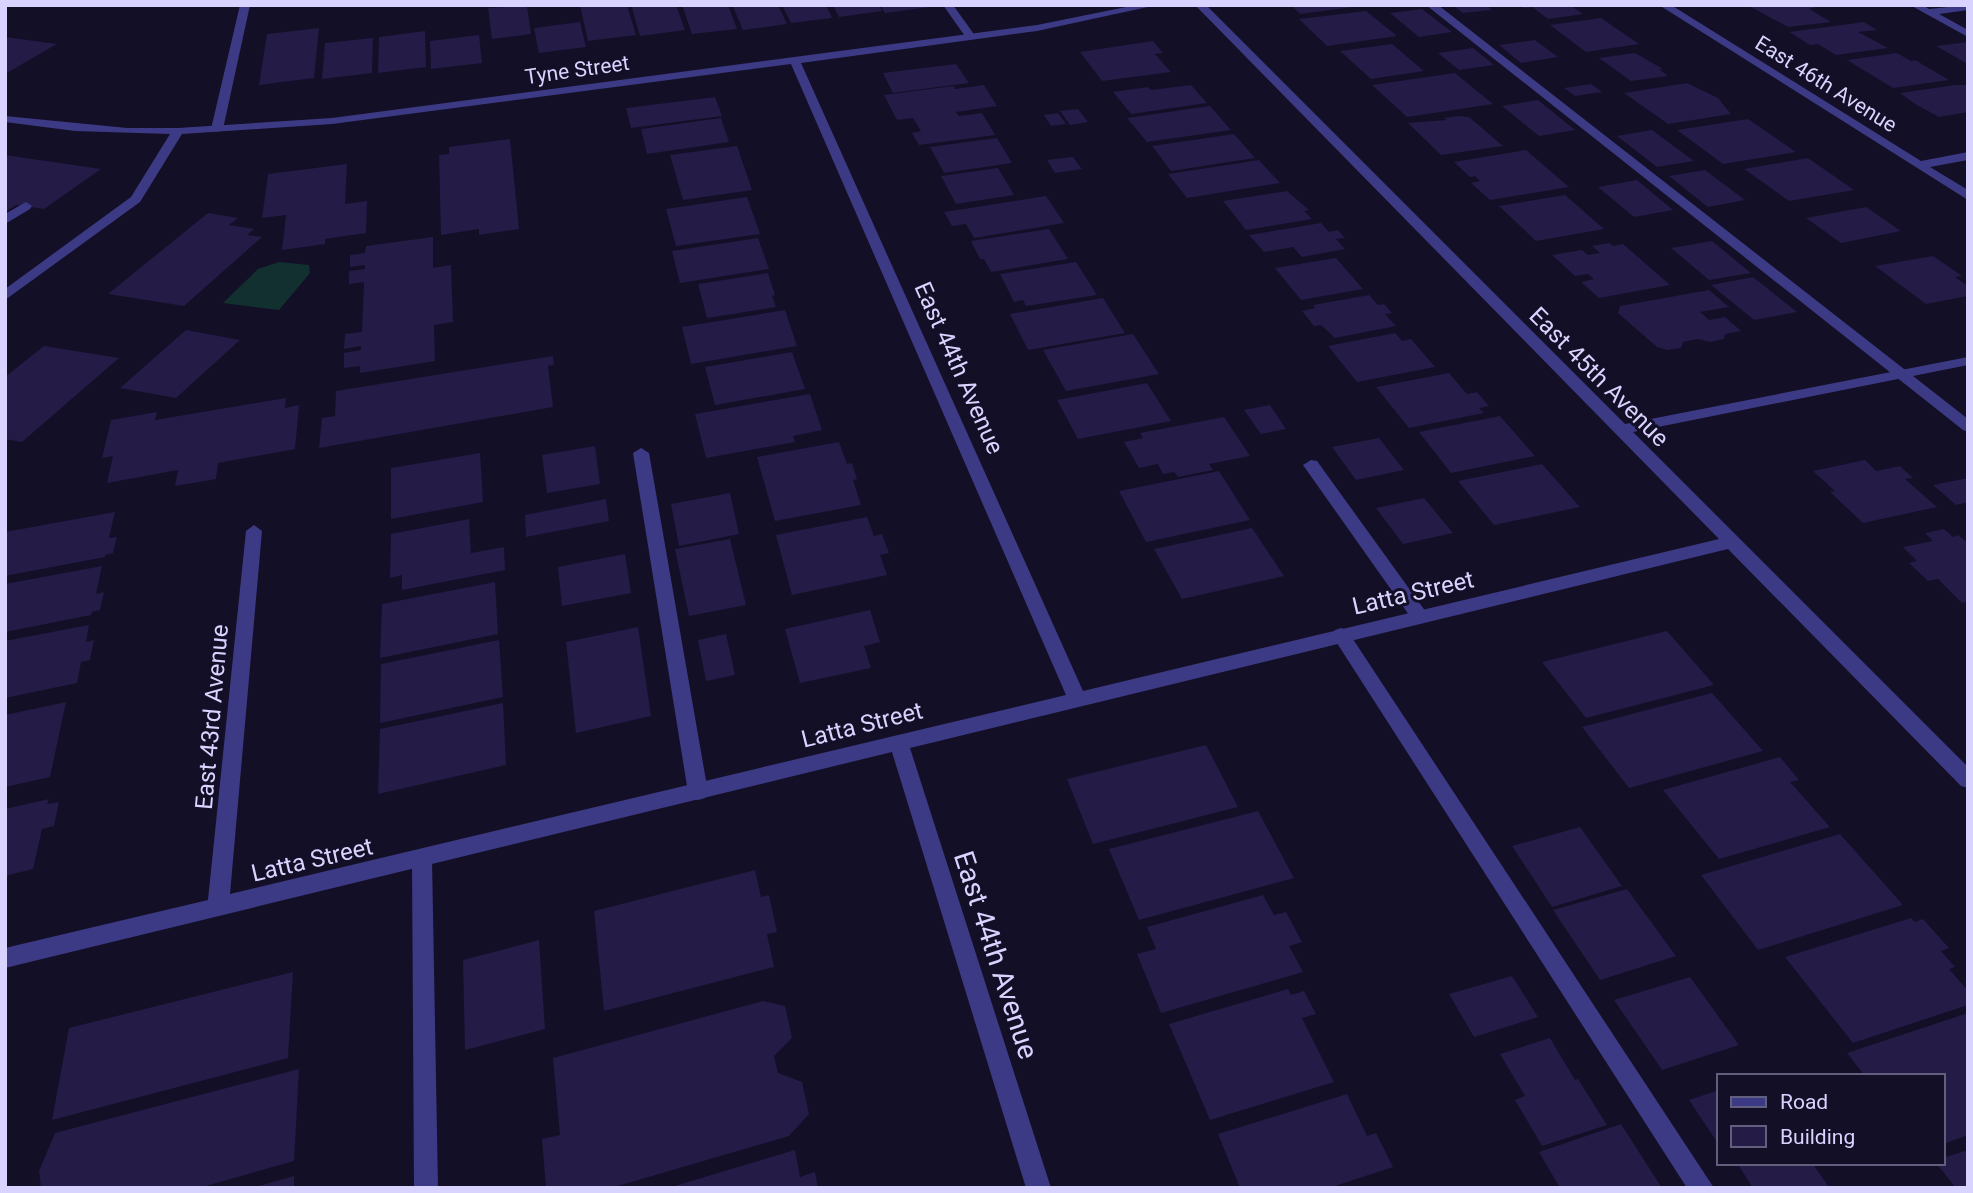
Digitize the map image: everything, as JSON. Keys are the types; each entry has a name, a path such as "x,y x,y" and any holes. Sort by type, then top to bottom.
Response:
{"street":[{"path":"216,129 245,5"},
{"path":"948,5 971,37"},
{"name":"Tyne Street","path":"5,118 75,128 178,131 411,112 1037,28 1152,5"},
{"name":"East 45th Avenue","path":"1200,5 1968,780"},
{"path":"1431,5 1968,427"},
{"name":"East 46th Avenue","path":"1664,5 1968,196"},
{"path":"1915,5 1968,34"},
{"path":"1928,12 1968,7"},
{"name":"East 44th Avenue","path":"794,60 1076,697"},
{"path":"5,296 136,199 178,131"},
{"path":"1919,165 1968,156"},
{"path":"5,220 26,206"},
{"path":"1620,430 1968,361"},
{"path":"641,453 698,792"},
{"path":"1311,465 1420,617"},
{"name":"East 43rd Avenue","path":"218,908 254,531"},
{"name":"Latta Street","path":"5,958 698,792 1076,697 1731,542"},
{"path":"1341,635 1702,1188"},
{"name":"East 44th Avenue","path":"898,741 1039,1188"},
{"path":"422,859 426,1188"}],"green space":[{"path":"279,262 309,265 310,273 279,310 223,303 258,269"}],"building":[{"path":"580,5 627,5 636,35 588,41"},
{"path":"631,5 676,5 685,30 640,36"},
{"path":"682,5 728,5 737,29 692,34"},
{"path":"778,5 787,24 743,30 733,7"},
{"path":"782,5 826,5 832,18 791,23"},
{"path":"833,5 879,5 882,11 839,17"},
{"path":"880,5 930,5 930,7 885,13"},
{"path":"1291,5 1353,5 1353,7 1300,14"},
{"path":"1452,5 1486,5 1492,10 1463,13"},
{"path":"1520,5 1570,5 1583,14 1548,19 1532,7 1524,8"},
{"path":"1747,5 1823,5 1809,9 1831,22 1788,27"},
{"path":"527,6 531,34 492,39 488,8"},
{"path":"1422,9 1452,32 1419,37 1390,13"},
{"path":"1366,11 1397,36 1327,46 1299,19"},
{"path":"1601,18 1639,44 1586,52 1550,25"},
{"path":"580,22 586,47 539,53 534,28"},
{"path":"1864,22 1877,30 1858,32 1888,48 1836,55 1818,44 1810,45 1789,32"},
{"path":"319,28 314,78 259,85 267,34"},
{"path":"425,31 426,67 378,73 379,37"},
{"path":"479,35 482,63 431,69 430,41"},
{"path":"5,37 57,44 5,74"},
{"path":"373,38 372,73 322,79 325,43"},
{"path":"1535,40 1558,57 1521,63 1499,45"},
{"path":"1153,41 1163,53 1155,54 1171,72 1102,81 1080,52"},
{"path":"1968,42 1966,63 1936,46"},
{"path":"1392,44 1424,71 1371,79 1340,51"},
{"path":"1473,48 1494,65 1459,70 1438,53"},
{"path":"1635,53 1663,69 1659,69 1668,76 1631,81 1599,58"},
{"path":"1897,53 1949,80 1893,88 1847,60"},
{"path":"956,64 969,83 893,93 883,73"},
{"path":"1455,73 1493,104 1407,117 1372,85"},
{"path":"1687,83 1718,98 1731,114 1668,124 1624,93"},
{"path":"1591,84 1602,92 1575,96 1564,88"},
{"path":"984,85 997,106 956,112 959,116 982,113 995,135 919,145 912,133 921,131 913,118 897,120 884,95 954,86 955,89"},
{"path":"1191,85 1207,103 1131,114 1113,92 1148,87 1151,90"},
{"path":"1968,85 1968,112 1939,117 1900,93"},
{"path":"715,97 722,116 631,128 626,108"},
{"path":"1538,100 1575,130 1539,136 1502,106"},
{"path":"1210,106 1231,130 1147,142 1127,118"},
{"path":"1078,109 1088,122 1070,125 1060,111"},
{"path":"1058,113 1066,124 1051,126 1044,115"},
{"path":"1469,117 1503,146 1441,155 1408,123 1447,120 1444,118"},
{"path":"721,118 729,142 647,154 641,129"},
{"path":"1748,119 1796,152 1723,164 1677,130"},
{"path":"1652,130 1694,161 1657,167 1617,136"},
{"path":"1234,134 1255,158 1171,171 1152,146"},
{"path":"997,138 1012,163 944,173 930,147"},
{"path":"510,139 519,229 479,235 479,229 441,235 439,155 449,154 449,147"},
{"path":"737,146 752,190 683,200 670,155"},
{"path":"1526,150 1569,187 1490,200 1471,183 1480,181 1475,176 1470,177 1454,162"},
{"path":"5,155 101,169 44,209 16,205 5,212"},
{"path":"1073,157 1082,169 1055,173 1047,160"},
{"path":"1808,158 1854,190 1789,201 1744,169"},
{"path":"1259,160 1280,183 1187,198 1168,174"},
{"path":"347,164 345,204 367,201 366,233 325,239 325,244 282,250 286,215 262,218 268,174"},
{"path":"998,168 1014,195 956,204 941,176"},
{"path":"1705,170 1745,200 1708,207 1669,176"},
{"path":"1637,180 1673,210 1634,217 1598,187"},
{"path":"1287,191 1309,210 1304,211 1312,219 1246,230 1223,201"},
{"path":"1565,195 1604,229 1536,241 1499,206"},
{"path":"1046,196 1064,223 974,238 966,224 952,226 944,212"},
{"path":"747,197 760,234 676,246 666,209"},
{"path":"1866,207 1901,231 1841,243 1806,218"},
{"path":"208,213 238,218 229,225 254,229 247,235 262,237 184,306 108,294"},
{"path":"1321,223 1329,232 1338,230 1345,238 1336,239 1345,249 1302,257 1293,247 1264,252 1249,235"},
{"path":"1049,229 1068,259 991,272 984,259 980,259 971,241"},
{"path":"433,237 433,268 451,265 453,322 434,325 435,361 360,373 360,366 344,368 344,353 361,350 361,346 344,349 345,334 362,332 364,282 349,284 349,271 365,269 365,265 350,267 350,255 365,253 366,246"},
{"path":"758,238 769,269 680,283 672,251"},
{"path":"1712,241 1751,273 1709,280 1671,248"},
{"path":"1609,243 1613,246 1623,244 1670,285 1599,298 1581,282 1594,279 1588,274 1575,276 1552,255 1582,250 1588,255 1600,253 1592,246"},
{"path":"1933,256 1962,276 1955,277 1968,286 1968,296 1926,304 1875,266"},
{"path":"1336,258 1363,289 1301,300 1275,268"},
{"path":"1076,262 1097,295 1026,306 1023,300 1014,302 1000,274"},
{"path":"768,273 776,307 707,318 698,284"},
{"path":"1753,277 1797,312 1754,320 1711,285"},
{"path":"1709,290 1729,307 1700,312 1709,320 1725,317 1741,331 1725,334 1724,339 1710,342 1698,339 1683,342 1681,348 1667,350 1657,347 1618,313 1620,306"},
{"path":"1369,295 1378,305 1384,304 1392,313 1385,314 1396,326 1335,338 1321,325 1314,326 1302,311 1315,308 1313,305"},
{"path":"1103,298 1125,333 1028,350 1010,314"},
{"path":"785,310 797,346 691,364 682,327"},
{"path":"186,330 240,340 176,398 120,388"},
{"path":"1395,333 1402,341 1411,339 1435,367 1357,382 1328,346"},
{"path":"1133,334 1159,374 1066,391 1043,350"},
{"path":"44,346 119,358 22,442 5,439 5,377"},
{"path":"792,352 805,389 715,405 705,367"},
{"path":"553,356 554,365 548,366 553,407 319,448 322,418 335,416 336,391"},
{"path":"1449,373 1467,394 1477,392 1489,406 1479,408 1484,413 1409,428 1376,387"},
{"path":"1147,383 1171,421 1078,439 1057,400"},
{"path":"810,394 822,430 793,436 795,442 706,458 695,414"},
{"path":"286,398 285,408 299,405 295,449 218,463 216,479 175,486 178,470 107,483 113,456 102,458 111,420 157,412 155,420"},
{"path":"1270,405 1286,429 1261,434 1244,410"},
{"path":"1500,416 1535,456 1451,473 1419,432"},
{"path":"1224,417 1250,456 1209,464 1213,470 1178,477 1174,472 1163,474 1158,464 1139,468 1124,442 1143,438 1140,433"},
{"path":"1379,438 1404,470 1356,480 1332,447"},
{"path":"839,442 847,464 852,463 857,479 853,480 861,505 775,521 757,457"},
{"path":"595,446 600,484 547,493 542,455"},
{"path":"480,453 483,502 391,519 391,468"},
{"path":"1865,460 1876,471 1900,466 1913,478 1905,479 1937,507 1863,523 1830,492 1835,491 1813,471"},
{"path":"1542,464 1580,507 1494,525 1458,481"},
{"path":"1219,471 1250,520 1146,542 1119,491"},
{"path":"1968,478 1968,502 1956,505 1933,485"},
{"path":"730,493 739,534 679,546 671,504"},
{"path":"1424,498 1453,533 1403,544 1376,508"},
{"path":"606,499 609,521 526,537 525,515"},
{"path":"115,512 109,538 117,537 113,553 105,557 5,576 5,532"},
{"path":"867,517 874,536 882,534 889,553 880,555 887,575 792,595 776,535"},
{"path":"469,519 471,553 504,547 505,570 402,590 402,575 390,578 391,534"},
{"path":"1252,528 1284,576 1182,599 1154,549"},
{"path":"1944,529 1953,537 1958,535 1968,543 1968,601 1962,603 1938,579 1928,581 1909,563 1917,561 1903,547 1933,541 1925,533"},
{"path":"730,539 746,605 689,616 675,549"},
{"path":"625,554 631,593 562,606 558,567"},
{"path":"102,566 96,594 104,592 100,610 92,612 91,615 5,632 5,584"},
{"path":"495,582 498,634 380,658 382,604"},
{"path":"870,610 880,642 864,646 871,668 800,683 785,629"},
{"path":"89,625 86,642 94,640 90,660 81,662 77,683 5,698 5,641"},
{"path":"638,627 651,716 576,733 566,642"},
{"path":"1667,631 1714,685 1586,718 1542,662"},
{"path":"726,634 735,675 706,681 698,640"},
{"path":"499,640 503,697 380,723 381,664"},
{"path":"1712,693 1763,751 1629,788 1582,727"},
{"path":"66,702 50,777 5,787 5,715"},
{"path":"503,703 506,765 378,794 380,729"},
{"path":"1206,745 1238,807 1093,844 1067,779"},
{"path":"1780,757 1799,780 1790,782 1830,827 1719,859 1663,790"},
{"path":"49,799 47,804 59,802 54,826 42,829 33,869 5,876 5,809"},
{"path":"1258,811 1294,878 1139,920 1109,849"},
{"path":"1580,827 1622,886 1552,907 1512,846"},
{"path":"1840,834 1903,905 1758,950 1701,875"},
{"path":"755,870 761,897 769,895 777,932 767,934 774,967 604,1011 594,911"},
{"path":"1627,889 1676,956 1600,980 1553,910"},
{"path":"1263,895 1274,915 1286,912 1302,942 1289,946 1303,972 1161,1013 1137,954 1156,949 1147,927"},
{"path":"1911,918 1915,922 1923,919 1949,948 1941,951 1955,967 1949,969 1968,991 1968,1005 1853,1043 1785,957"},
{"path":"539,940 545,1029 465,1050 463,960"},
{"path":"293,972 288,1058 52,1120 69,1028"},
{"path":"1512,976 1538,1017 1474,1037 1449,994"},
{"path":"1690,977 1739,1045 1662,1070 1614,1000"},
{"path":"1288,989 1291,995 1304,991 1316,1014 1302,1018 1334,1082 1210,1120 1169,1024"},
{"path":"763,1001 785,1006 792,1038 774,1056 778,1073 802,1082 809,1114 789,1136 611,1188 546,1188 542,1139 560,1135 553,1058"},
{"path":"1968,1013 1968,1135 1945,1143 1945,1074 1863,1074 1847,1053"},
{"path":"1550,1038 1575,1080 1578,1079 1607,1125 1542,1146 1515,1100 1525,1096 1500,1054"},
{"path":"299,1069 294,1161 199,1188 41,1188 39,1171 55,1133"},
{"path":"1717,1091 1717,1142 1689,1100"},
{"path":"1347,1094 1367,1136 1376,1133 1393,1167 1329,1188 1240,1188 1218,1134"},
{"path":"1621,1124 1662,1188 1560,1188 1539,1152"},
{"path":"795,1150 800,1177 815,1172 818,1188 668,1188"},
{"path":"1968,1150 1968,1188 1956,1188 1938,1165 1945,1165 1945,1157"},
{"path":"1738,1165 1813,1165 1829,1187 1753,1188"},
{"path":"294,1176 294,1188 255,1188 255,1187"}]}
